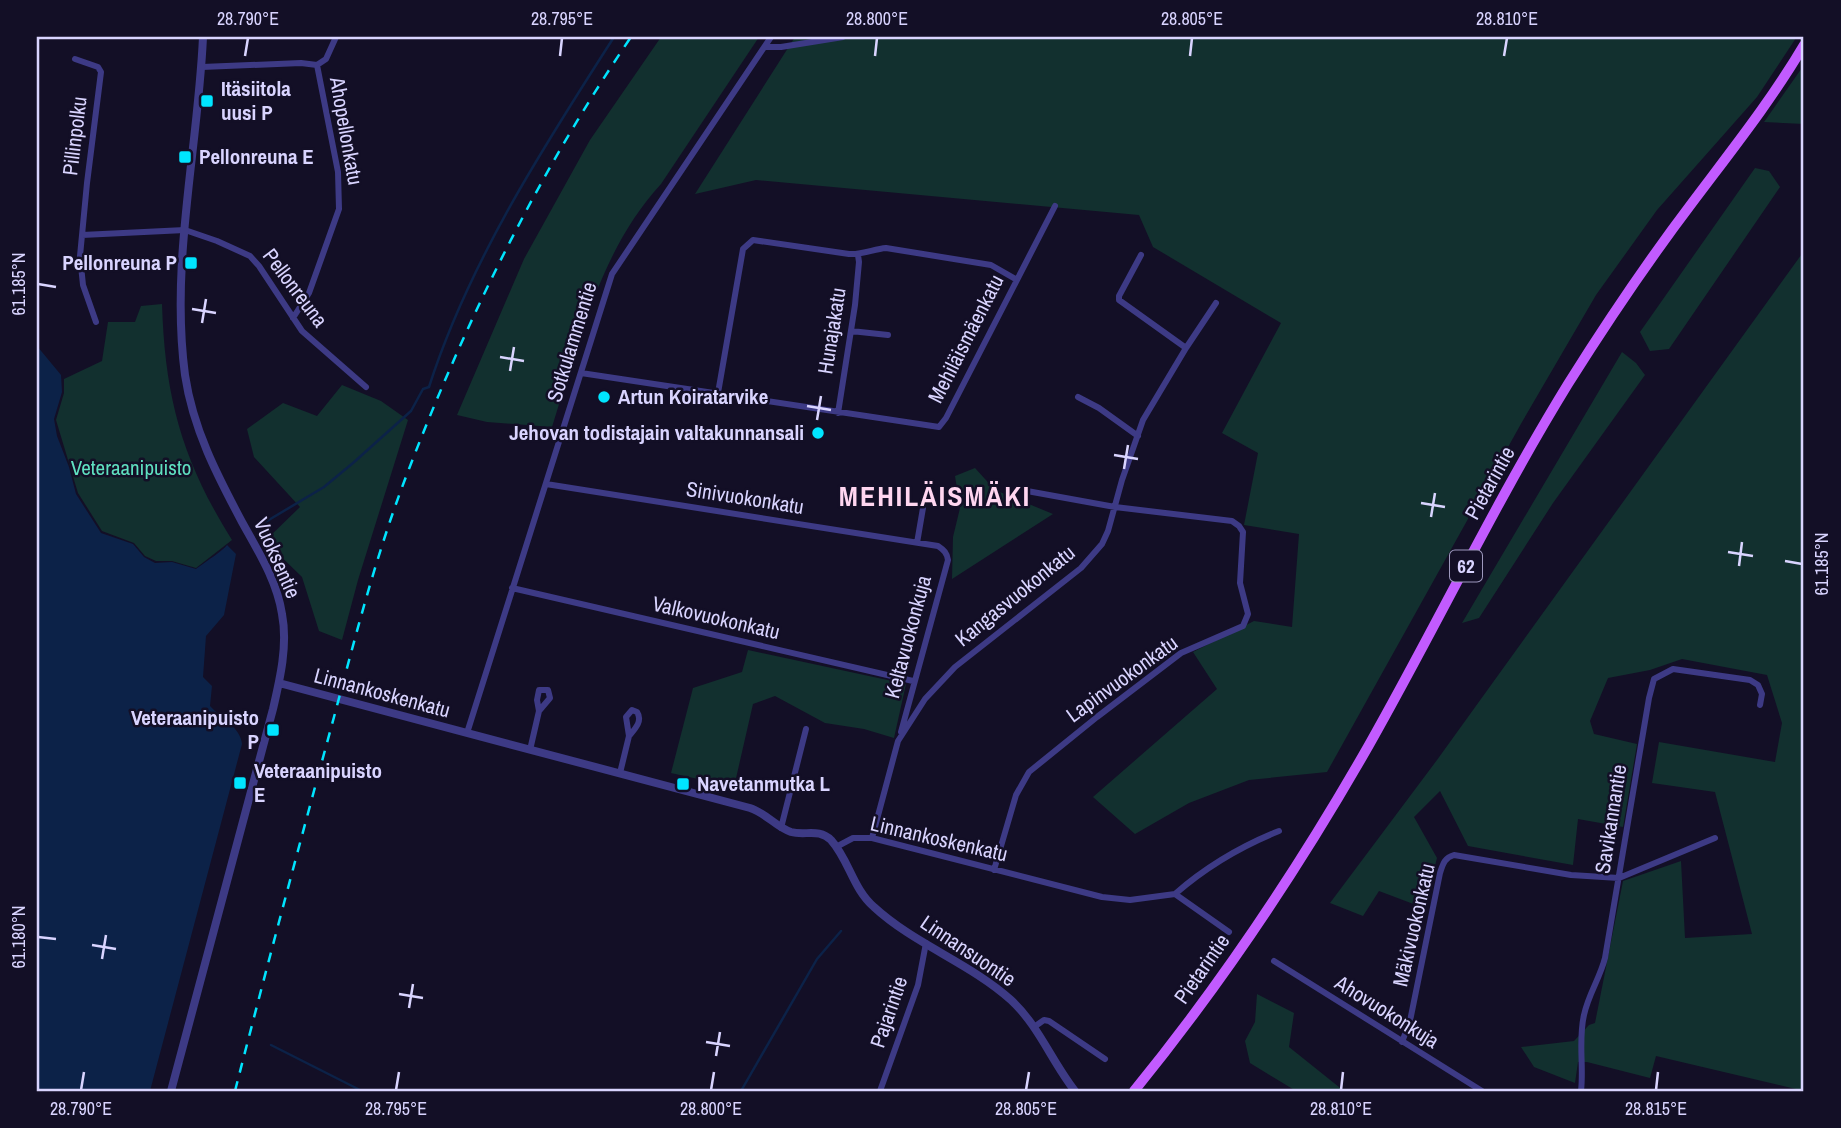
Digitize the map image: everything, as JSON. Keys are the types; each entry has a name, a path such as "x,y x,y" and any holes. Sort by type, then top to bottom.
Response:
{"main road":[{"name":"Pietarintie","path":"1134,1091 1227,968 1341,792 1529,451 1575,373 1636,281 1742,137 1804,45"}],"street":[{"name":"Vuoksentie","path":"171,1091 279,684 284,629 275,587 218,476 192,414 181,345 185,230 203,37"},
{"path":"202,66 317,65 326,58 337,37"},
{"name":"Sotkulammentie","path":"467,733 612,274 771,37"},
{"path":"765,47 843,37"},
{"name":"Pillinpolku","path":"75,59 98,67 101,72 82,235 81,271 96,322"},
{"name":"Ahopellonkatu","path":"293,318 309,293 339,209 338,172 317,65"},
{"name":"Mehiläismäenkatu","path":"581,373 939,427 1055,206"},
{"path":"82,235 185,230"},
{"name":"Pellonreuna","path":"185,230 250,256 293,318 315,344 366,387"},
{"path":"718,393 743,249 747,243 762,239 858,255 886,248 991,265 1017,280"},
{"name":"Hunajakatu","path":"838,413 859,273 858,255"},
{"path":"1141,255 1119,300 1186,348"},
{"name":"Kangasvuokonkatu","path":"872,838 898,741 914,714 938,683 1081,568 1102,544 1143,420 1216,303"},
{"path":"851,331 888,335"},
{"path":"1079,397 1138,436"},
{"name":"Sinivuokonkatu","path":"546,484 938,546"},
{"path":"1027,491 1115,507"},
{"name":"Lapinvuokonkatu","path":"994,870 1016,794 1029,772 1181,653 1243,626 1247,621 1247,606 1240,583 1242,532 1239,526 1233,521 1208,517 1115,507"},
{"path":"917,543 923,509"},
{"name":"Keltavuokonkuja","path":"898,741 947,560 947,554 938,546"},
{"name":"Valkovuokonkatu","path":"512,588 913,681"},
{"name":"Savikannantie","path":"1581,1091 1581,1031 1584,1014 1600,975 1654,679 1673,669 1750,680 1758,685 1762,694 1760,705"},
{"name":"Linnankoskenkatu","path":"279,684 760,811 781,828 793,833 822,834 836,847 853,838 872,838 1116,900 1147,899 1175,894"},
{"path":"530,750 539,712"},
{"path":"781,828 806,729"},
{"path":"620,773 629,736"},
{"path":"1228,932 1175,894 1220,858 1279,831"},
{"path":"1619,878 1715,838"},
{"name":"Linnansuontie","path":"836,847 864,897 883,915 1000,991 1024,1013 1075,1091"},
{"name":"Mäkivuokonkatu","path":"1402,1042 1410,1021 1444,860 1454,855 1571,875 1619,878"},
{"name":"Pajarintie","path":"880,1091 918,985 926,943"},
{"name":"Ahovuokonkuja","path":"1274,961 1482,1091"},
{"path":"1034,1027 1044,1020 1049,1021 1105,1059"}],"green space":[{"path":"661,37 759,37 622,238 582,331 552,427 487,422 457,415 524,259 590,140"},
{"path":"795,37 1796,38 1757,97 1657,210 1596,295 1327,772 1249,780 1189,803 1135,834 1093,797 1217,689 1193,652 1254,621 1292,627 1299,534 1244,525 1258,453 1222,433 1281,323 1153,247 1139,215 756,180 695,194"},
{"path":"1804,65 1804,124 1764,122"},
{"path":"1755,168 1769,171 1780,187 1669,349 1650,351 1640,332"},
{"path":"1804,251 1804,1091 1656,1056 1650,1078 1578,1062 1575,1083 1534,1067 1521,1047 1574,1041 1589,1025 1595,1023 1623,881 1681,861 1685,938 1752,934 1715,792 1652,783 1659,742 1775,762 1782,723 1767,675 1682,659 1650,670 1608,678 1590,721 1594,734 1637,744 1623,827 1578,819 1573,865 1468,846 1440,791 1414,817 1437,858 1424,908 1379,891 1363,916 1330,903 1437,760"},
{"name":"Veteraanipuisto","path":"162,304 167,369 179,427 200,483 232,540 196,568 172,561 156,561 145,556 134,543 102,531 78,493 56,420 64,393 64,379 102,361 108,322 135,322 141,306"},
{"path":"1622,352 1636,363 1645,375 1553,503 1479,618 1462,623"},
{"path":"342,385 381,401 408,420 342,640 319,631 302,577 265,541 300,507 254,457 247,429 283,403 317,416"},
{"path":"975,468 995,490 1053,514 952,579 953,537 960,508 955,476"},
{"path":"748,650 906,684 894,738 864,729 825,723 775,696 753,704 734,787 671,773 693,688 742,672"},
{"path":"1257,994 1294,1013 1289,1047 1344,1091 1296,1091 1250,1063 1245,1041 1255,1022"}],"water":[{"path":"37,346 61,375 62,392 54,419 57,436 76,494 101,533 133,544 144,557 155,563 172,562 196,569 227,545 236,554 224,615 206,636 203,677 212,686 210,706 234,728 242,744 150,1091 37,1091"}],"waterway":[{"path":"257,527 324,487 411,411 423,389 429,387 465,295 510,206 614,37"},
{"path":"741,1091 817,959 841,931"},
{"path":"271,1045 362,1091"}],"railway":[{"path":"235,1091 358,628 404,482 451,366 504,253 564,143 631,37"}],"place":[{"name":"Itäsiitola uusi P","path":"207,101"},
{"name":"Pellonreuna E","path":"185,157"},
{"name":"Pellonreuna P","path":"191,263"},
{"name":"Artun Koiratarvike","path":"604,397"},
{"name":"Jehovan todistajain valtakunnansali","path":"818,433"},
{"name":"Veteraanipuisto P","path":"273,730"},
{"name":"Veteraanipuisto E","path":"240,783"},
{"name":"Navetanmutka L","path":"683,784"}],"district":[{"name":"MEHILÄISMÄKI","path":"935,496"}]}
